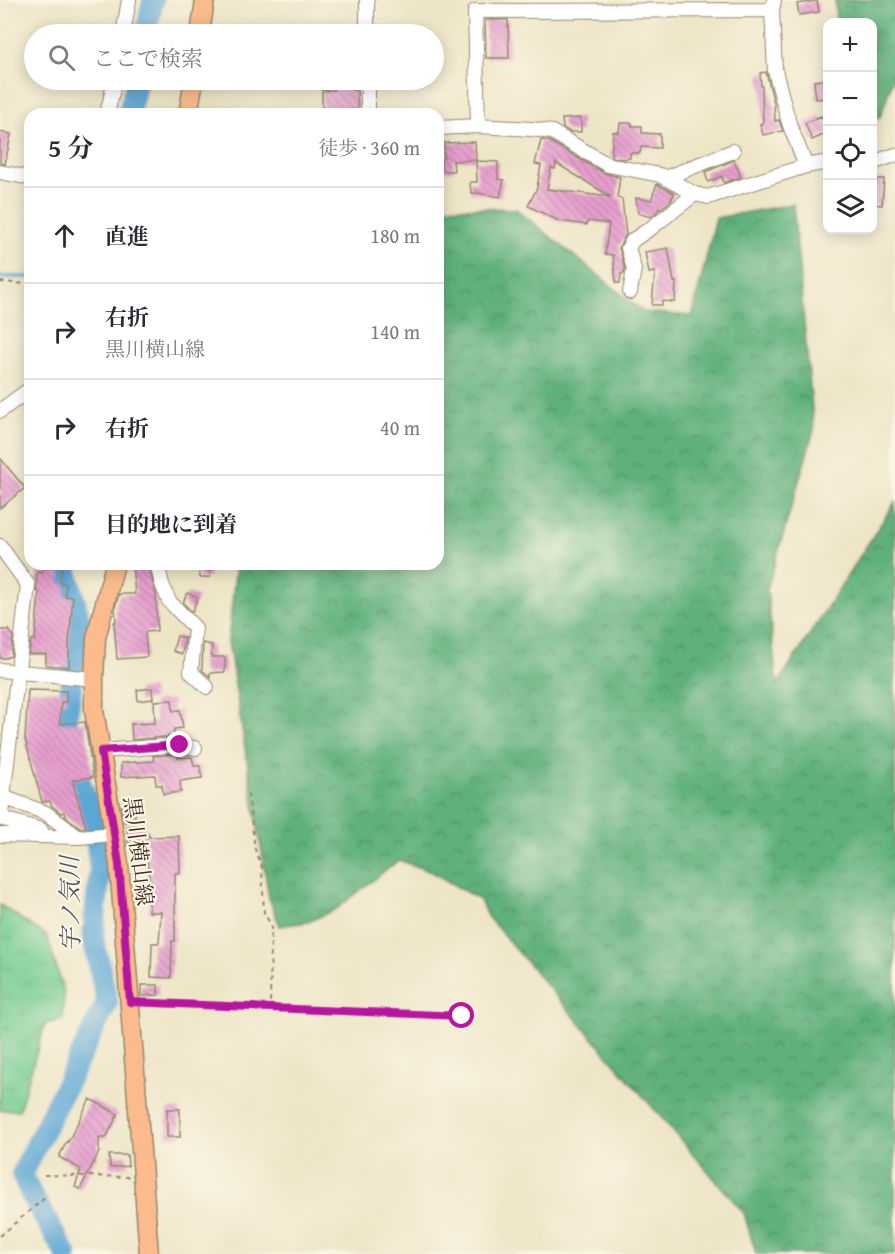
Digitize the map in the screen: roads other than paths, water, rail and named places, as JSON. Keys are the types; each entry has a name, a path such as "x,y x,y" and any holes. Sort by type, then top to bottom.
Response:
{"main road":[{"path":"201,24 205,0"},
{"path":"189,108 192,90"},
{"name":"黒川横山線","path":"113,570 96,638 81,678 94,710 110,834 119,864 149,1254"}],"street":[{"path":"125,24 129,0"},
{"path":"367,0 367,24"},
{"path":"478,126 475,11 773,5 775,71 789,123 806,166"},
{"path":"107,108 112,90"},
{"path":"368,90 368,108"},
{"path":"444,128 478,126 552,132 608,165 660,175 695,194 708,197 806,166 823,163"},
{"path":"665,177 733,151"},
{"path":"877,162 895,155"},
{"path":"0,172 24,177"},
{"path":"630,292 634,269 628,248 633,240 695,194"},
{"path":"0,411 24,393"},
{"path":"0,546 28,585 1,818 62,837"},
{"path":"158,570 169,601 195,628 191,672 207,687"},
{"path":"0,670 81,678"},
{"path":"101,751 180,745 195,748"},
{"path":"3,797 46,813 84,837"},
{"path":"0,835 84,837 110,834"}],"waterway":[{"name":"宇ノ気川","path":"148,24 153,0"},
{"name":"宇ノ気川","path":"130,108 135,90"},
{"path":"0,277 24,277"},
{"name":"宇ノ気川","path":"66,1254 32,1196 22,1174 107,1002 93,937 100,870 94,820 64,739 80,623 67,570"}]}
